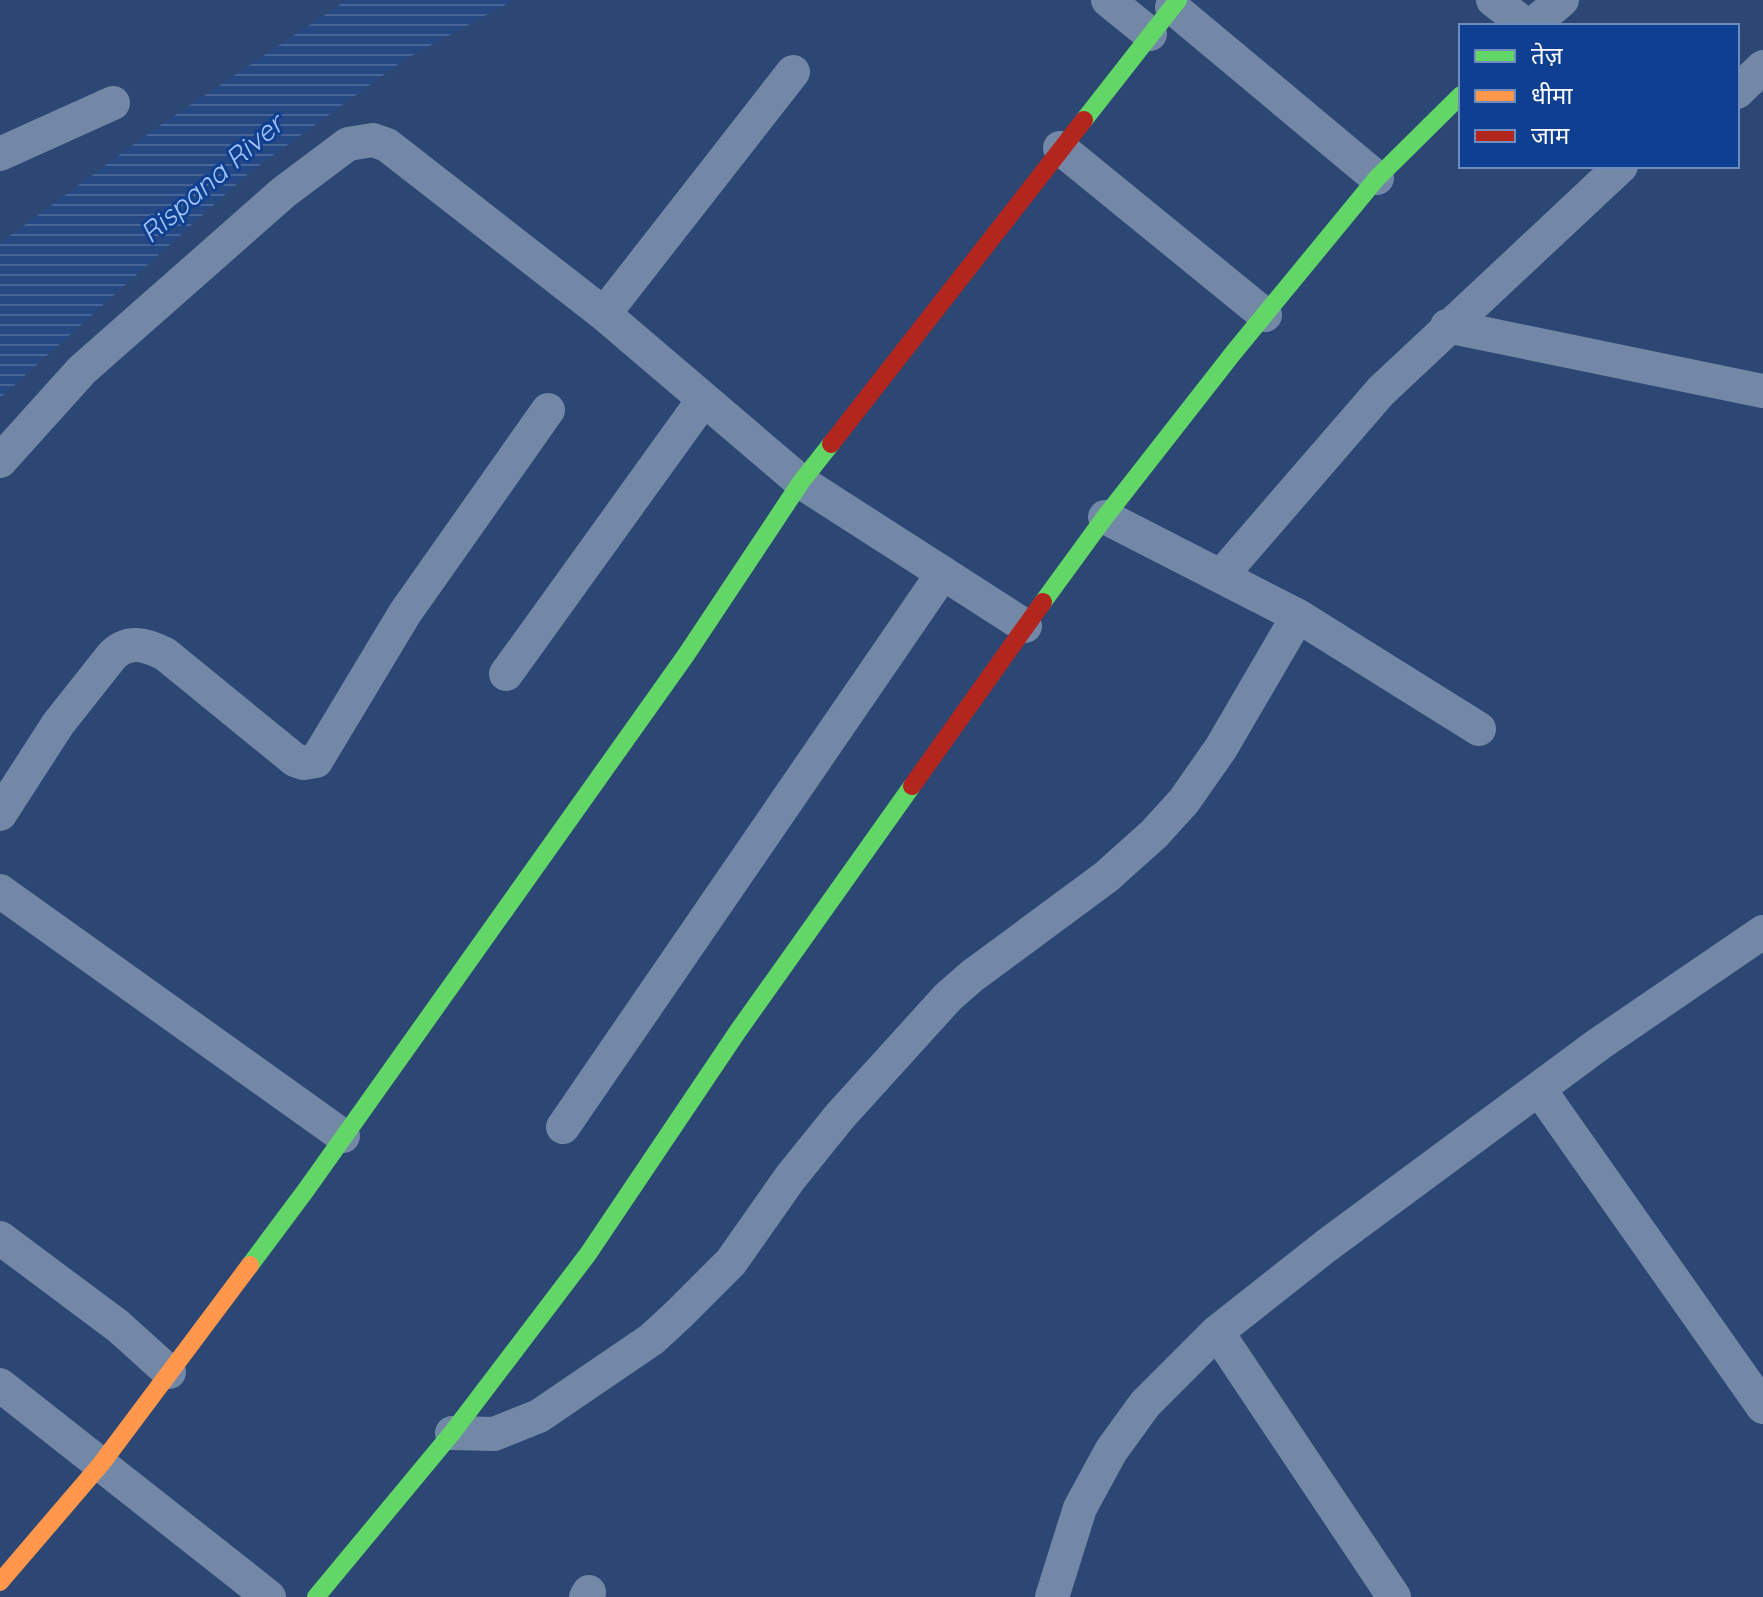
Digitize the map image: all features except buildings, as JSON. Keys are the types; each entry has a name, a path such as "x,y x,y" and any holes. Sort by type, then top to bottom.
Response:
{"street":[{"path":"1108,0 1150,34"},
{"path":"1493,0 1526,24"},
{"path":"1532,24 1562,0"},
{"path":"1,1580 101,1464 306,1190 686,655 801,482 1175,4 1377,178"},
{"path":"1739,90 1763,67"},
{"path":"604,314 793,72"},
{"path":"316,1597 452,1433 588,1254 738,1031 1105,517 1377,178 1459,97"},
{"path":"0,154 113,103"},
{"path":"0,461 102,351 284,192 348,144 373,140 387,145 604,314 801,482 1025,626"},
{"path":"1060,148 1265,315"},
{"path":"1221,576 1381,391 1619,168"},
{"path":"1447,326 1763,391"},
{"path":"506,674 704,399"},
{"path":"0,814 58,724 117,650 130,644 148,646 165,654 295,760 304,763 316,761 405,613 548,410"},
{"path":"1105,517 1298,616 1479,729"},
{"path":"563,1127 943,573"},
{"path":"452,1433 494,1434 539,1416 652,1339 679,1314 731,1262 790,1178 840,1116 948,997 1106,877 1154,834 1184,801 1221,748 1298,616"},
{"path":"0,891 343,1136"},
{"path":"1052,1597 1080,1508 1111,1451 1145,1404 1217,1332 1326,1246 1599,1044 1763,932"},
{"path":"1539,1089 1763,1407"},
{"path":"0,1238 118,1326 169,1372"},
{"path":"1217,1332 1394,1597"},
{"path":"0,1385 269,1597"}],"water":[{"name":"Rispana River","path":"347,0 514,0 404,60 249,173 0,398 0,243 159,126"}],"traffic: fast":[{"path":"1084,120 1178,0"},
{"path":"1043,602 1234,352 1377,178 1459,97"},
{"path":"250,1265 686,655 801,482 831,444"},
{"path":"316,1597 452,1433 588,1254 738,1031 912,786"}],"traffic: slow":[{"path":"0,1582 101,1464 250,1265"}],"traffic: jam":[{"path":"831,444 1084,120"},
{"path":"912,786 1043,602"}]}
